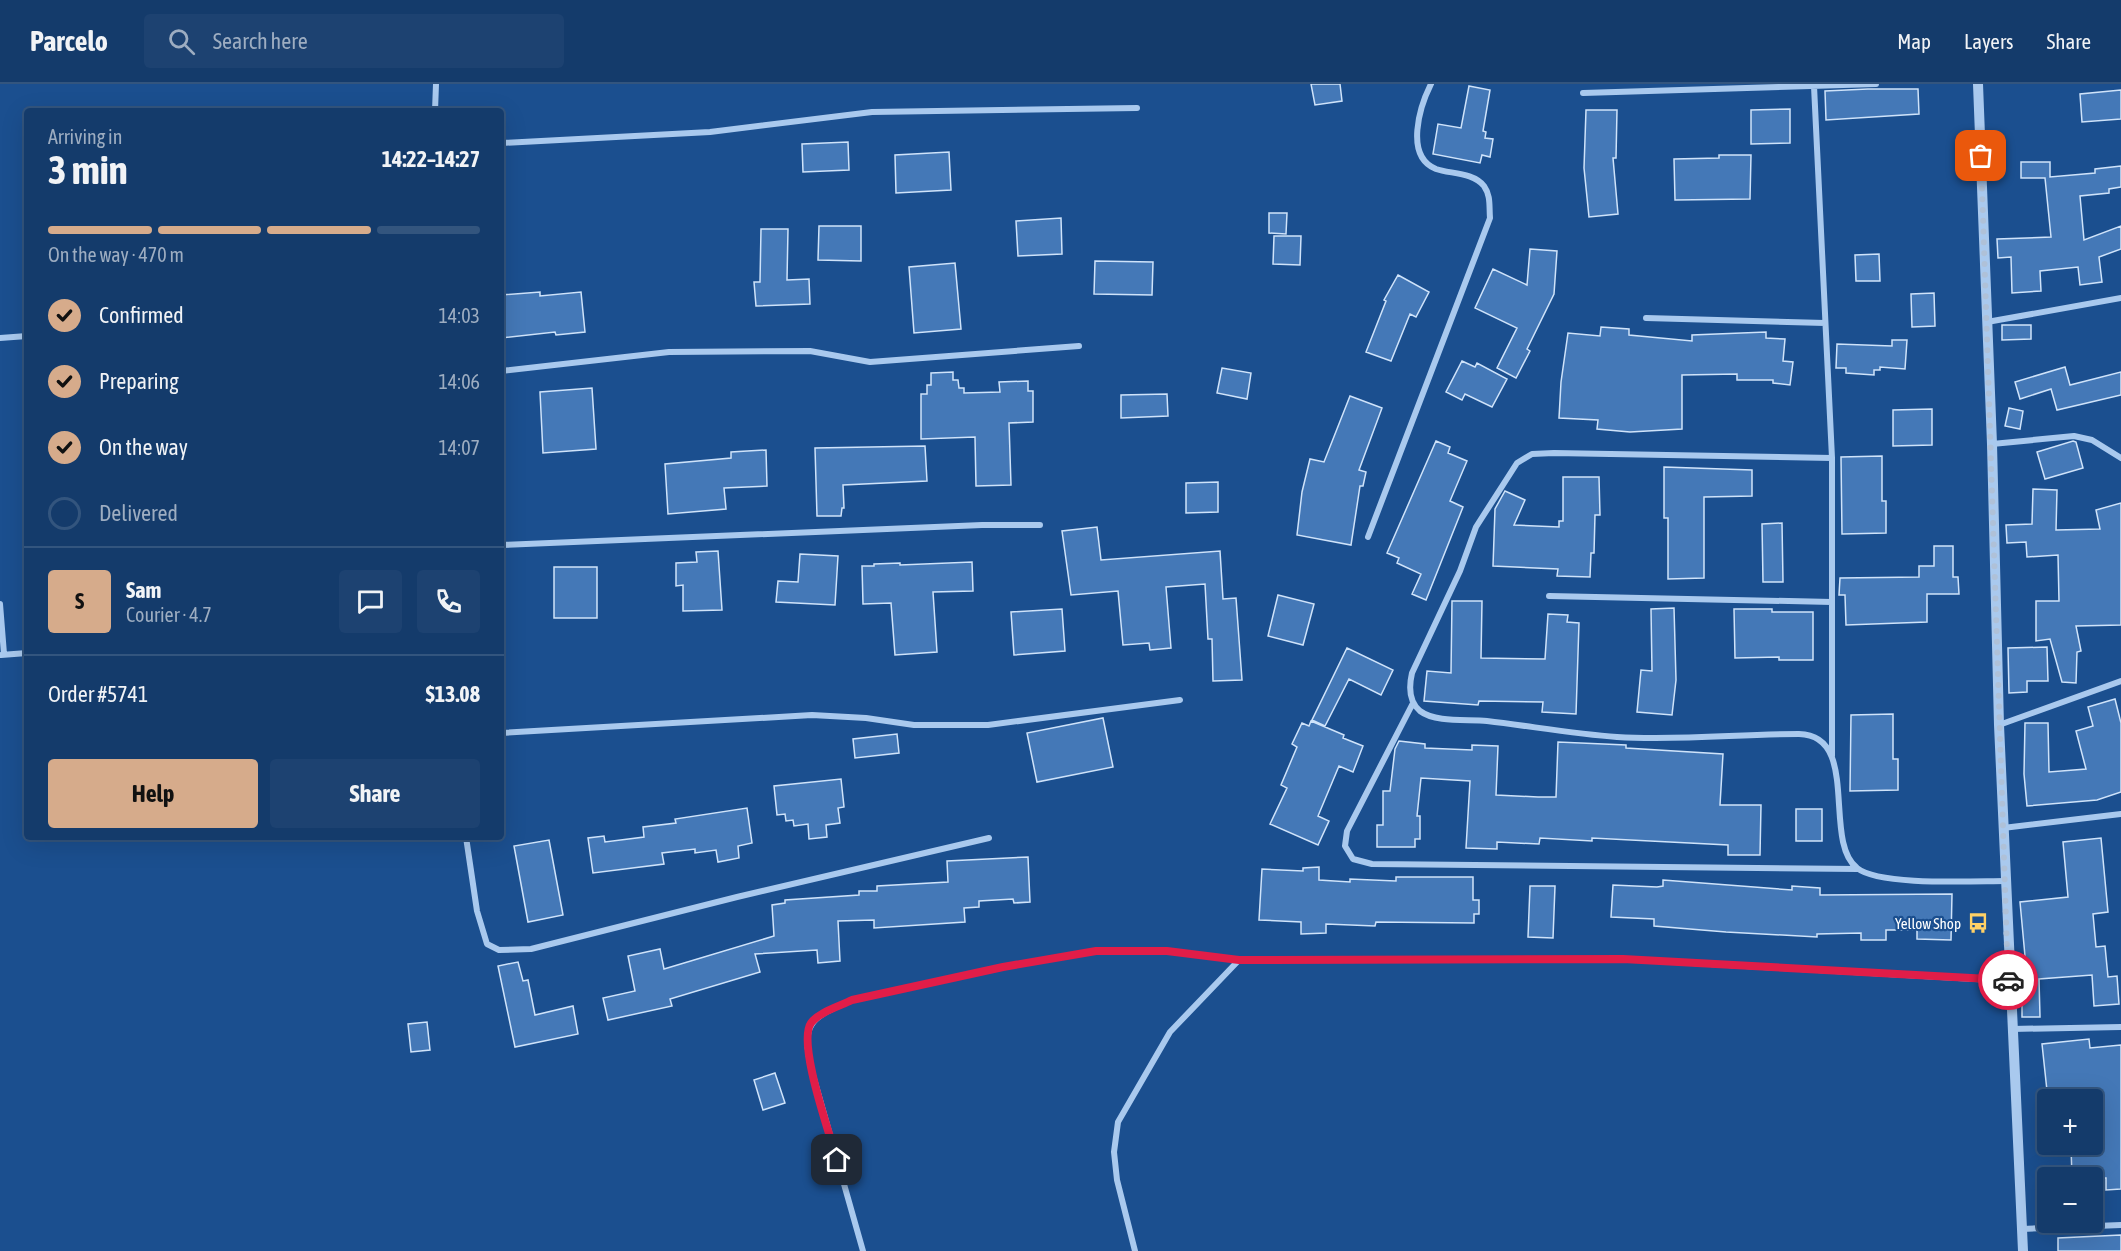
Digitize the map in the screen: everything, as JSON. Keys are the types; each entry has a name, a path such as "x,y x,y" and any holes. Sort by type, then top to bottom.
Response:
{"street":[{"path":"435,108 436,84"},
{"path":"1368,537 1490,218 1489,197 1483,184 1472,177 1433,168 1423,159 1417,145 1420,106 1431,84"},
{"path":"1583,93 1876,84"},
{"path":"1978,84 1992,444 1998,725 2023,1251"},
{"path":"1814,86 1832,458 1832,757"},
{"path":"504,143 710,132 872,112 1137,108"},
{"path":"1987,322 2121,298"},
{"path":"1646,318 1825,323"},
{"path":"0,338 24,336"},
{"path":"504,371 669,352 810,351 870,362 1079,346"},
{"path":"1992,444 2074,436 2092,440 2121,458"},
{"path":"1832,458 1532,454 1517,463 1476,527 1460,571 1412,673 1409,688 1413,703 1420,711 1433,717 1483,720 1617,737 1708,738 1803,734 1822,742 1832,757 1837,773 1842,846 1858,869"},
{"path":"504,544 982,525 1040,525"},
{"path":"1549,596 1832,602"},
{"path":"0,604 2,655 24,653"},
{"path":"1998,725 2121,681"},
{"path":"504,733 812,715 914,724 988,725 1031,721 1180,699"},
{"path":"1413,703 1347,831 1346,846 1353,859 1372,864 1858,869 1886,879 2005,881"},
{"path":"2003,828 2121,814"},
{"path":"466,840 480,922 487,944 499,950 531,949 737,897 989,838"},
{"path":"863,1251 811,1068 806,1042 811,1023 829,1010 852,1000 1003,967 1096,951 1167,951 1239,960 1623,959 2010,981"},
{"path":"1135,1251 1117,1180 1114,1152 1118,1122 1170,1032 1239,960"},
{"path":"2012,1029 2121,1027"},
{"path":"2022,1228 2121,1225"}],"building":[{"path":"1311,84 1340,84 1342,101 1315,105"},
{"path":"1469,86 1490,90 1483,131 1486,132 1485,138 1493,139 1490,157 1482,155 1480,163 1433,154 1438,124 1461,128"},
{"path":"1918,89 1919,114 1826,120 1825,91"},
{"path":"2121,90 2121,119 2082,122 2080,94"},
{"path":"1790,109 1790,143 1751,144 1751,110"},
{"path":"1586,110 1617,110 1616,158 1613,158 1618,214 1589,217 1584,168"},
{"path":"848,142 849,170 803,172 802,144"},
{"path":"949,152 951,190 896,193 895,155"},
{"path":"1719,155 1751,155 1750,199 1675,200 1674,159 1719,158"},
{"path":"2021,162 2050,162 2050,177 2095,173 2095,169 2121,166 2121,187 2109,189 2109,193 2080,196 2084,240 2121,226 2121,249 2099,257 2102,282 2080,285 2078,267 2040,271 2041,291 2012,293 2011,257 1998,258 1997,239 2051,237 2045,178 2021,178"},
{"path":"1269,213 1287,213 1286,234 1269,233"},
{"path":"1061,218 1062,254 1018,256 1016,221"},
{"path":"819,226 861,226 861,261 818,260"},
{"path":"761,229 788,229 787,280 809,279 810,304 756,306 754,282 760,282"},
{"path":"1274,236 1301,236 1300,265 1273,264"},
{"path":"1530,249 1557,251 1554,294 1527,349 1530,351 1516,378 1497,368 1517,328 1475,308 1493,269 1527,285"},
{"path":"1879,254 1880,281 1856,281 1855,255"},
{"path":"1095,261 1153,262 1152,295 1094,294"},
{"path":"955,263 961,329 914,333 909,267"},
{"path":"1398,275 1429,292 1416,317 1410,314 1391,361 1366,352 1386,301 1384,300"},
{"path":"540,292 540,296 581,292 585,332 556,335 555,332 504,338 504,295"},
{"path":"1934,293 1935,326 1912,327 1911,294"},
{"path":"2002,325 2031,325 2031,339 2002,340"},
{"path":"1601,327 1629,329 1629,335 1692,341 1692,335 1766,332 1766,338 1785,339 1783,361 1793,362 1790,385 1773,383 1773,380 1737,380 1737,374 1682,375 1682,429 1630,432 1597,429 1598,420 1559,418 1561,382 1568,333 1600,336"},
{"path":"1892,340 1907,340 1905,369 1880,367 1880,370 1874,370 1874,375 1846,373 1846,368 1836,368 1837,344 1892,346"},
{"path":"1462,361 1475,367 1477,363 1507,379 1492,407 1465,394 1462,400 1446,392"},
{"path":"2065,367 2070,385 2121,372 2121,395 2057,410 2051,389 2020,399 2015,382"},
{"path":"1222,368 1251,373 1247,399 1217,393"},
{"path":"953,372 953,380 958,380 959,388 964,388 964,393 1000,392 999,382 1028,381 1028,391 1033,391 1033,422 1009,423 1011,485 976,486 975,437 921,439 921,394 927,394 927,385 931,385 931,373"},
{"path":"592,388 596,449 543,453 540,392"},
{"path":"1167,394 1168,416 1121,418 1121,395"},
{"path":"1350,396 1382,408 1359,470 1366,472 1363,486 1360,486 1351,545 1297,535 1302,492 1310,459 1324,462"},
{"path":"2009,408 2023,411 2020,429 2005,426"},
{"path":"1932,409 1932,445 1893,446 1893,410"},
{"path":"1436,441 1450,447 1448,453 1467,461 1450,501 1463,507 1426,600 1412,594 1421,574 1397,563 1399,558 1387,553"},
{"path":"2076,442 2083,468 2045,479 2037,452"},
{"path":"925,446 927,481 843,485 844,508 842,508 841,516 817,516 815,448"},
{"path":"766,450 767,486 724,488 726,509 668,514 665,464 731,458 731,452"},
{"path":"1882,456 1882,501 1886,501 1886,533 1842,534 1841,457"},
{"path":"1664,467 1752,470 1752,496 1704,497 1704,578 1668,579 1668,518 1664,518"},
{"path":"1563,477 1599,477 1600,515 1595,515 1594,553 1591,553 1590,577 1557,576 1558,569 1493,566 1495,509 1505,491 1525,500 1514,525 1559,527 1559,521 1563,521"},
{"path":"1218,482 1218,512 1186,513 1186,483"},
{"path":"2033,489 2057,490 2056,530 2100,529 2096,510 2121,503 2121,625 2076,626 2081,651 2077,652 2076,683 2062,682 2050,639 2036,641 2036,601 2059,601 2058,555 2027,557 2026,542 2007,543 2006,525 2032,524"},
{"path":"1782,523 1783,582 1763,582 1762,524"},
{"path":"1097,527 1101,560 1220,551 1223,599 1236,598 1242,680 1213,681 1212,639 1208,639 1205,584 1166,587 1171,648 1150,650 1149,643 1123,645 1118,591 1071,595 1062,531"},
{"path":"1934,546 1953,546 1953,577 1958,577 1959,594 1927,594 1927,622 1846,625 1845,595 1839,595 1840,578 1919,577 1919,566 1934,566"},
{"path":"718,551 722,610 683,611 683,585 676,586 676,563 697,562 696,552"},
{"path":"800,554 838,556 835,605 776,602 778,581 798,582"},
{"path":"972,562 973,591 933,592 937,652 895,655 891,603 863,604 862,566"},
{"path":"554,567 597,567 597,618 554,618"},
{"path":"1278,595 1314,604 1303,645 1268,636"},
{"path":"1452,601 1482,601 1481,658 1545,659 1548,614 1568,615 1567,622 1579,623 1576,714 1542,712 1543,702 1479,701 1478,705 1424,701 1427,671 1451,673"},
{"path":"1674,608 1676,680 1672,715 1637,712 1641,670 1652,671 1651,609"},
{"path":"1062,609 1065,651 1014,655 1011,612"},
{"path":"1734,609 1813,612 1813,660 1779,660 1779,657 1735,658"},
{"path":"2047,647 2048,681 2027,681 2027,692 2009,693 2008,648"},
{"path":"1347,648 1393,670 1381,695 1349,679 1325,726 1312,720"},
{"path":"2115,699 2121,723 2121,792 2097,800 2027,806 2024,774 2025,723 2048,723 2049,772 2086,769 2076,731 2093,726 2088,707"},
{"path":"1893,714 1893,759 1898,759 1898,790 1850,791 1851,715"},
{"path":"1103,718 1113,767 1037,782 1027,733"},
{"path":"1311,721 1363,746 1353,772 1339,766 1318,816 1329,821 1318,845 1270,824 1287,788 1281,785 1297,747 1292,744 1302,723 1309,726"},
{"path":"897,734 899,753 855,758 853,739"},
{"path":"1399,741 1425,744 1425,748 1472,750 1472,745 1498,746 1496,795 1538,797 1556,797 1558,742 1626,745 1626,748 1723,754 1720,805 1761,805 1760,855 1728,855 1728,845 1592,838 1592,841 1540,838 1539,844 1497,842 1497,849 1466,848 1470,781 1421,778 1417,816 1420,816 1420,839 1415,839 1415,847 1377,847 1377,825 1383,825 1383,791 1390,791 1395,749"},
{"path":"841,779 844,807 838,808 840,823 826,825 827,837 809,839 808,824 794,826 793,820 786,821 785,814 777,815 774,786"},
{"path":"747,808 752,843 738,846 739,858 718,862 716,850 695,853 695,849 662,853 664,864 593,873 588,838 604,836 605,842 644,837 643,827 676,823 675,819"},
{"path":"1796,809 1822,809 1822,841 1796,841"},
{"path":"2101,838 2108,912 2093,914 2096,947 2105,946 2108,977 2117,976 2119,1004 2094,1006 2092,975 2039,979 2040,1017 2022,1017 2022,956 2025,956 2020,902 2068,897 2063,842"},
{"path":"549,840 563,915 528,922 514,846"},
{"path":"1028,857 1030,902 1014,903 1013,899 979,901 979,907 964,908 965,922 874,928 874,920 838,921 840,961 818,963 817,950 755,954 760,972 670,999 672,1006 608,1020 603,998 635,991 628,956 660,949 664,969 774,936 772,905 785,903 785,900 859,895 859,891 877,891 877,886 948,882 947,861"},
{"path":"1319,867 1319,880 1350,882 1350,879 1396,881 1396,877 1473,877 1473,900 1479,900 1479,914 1474,914 1474,923 1376,922 1375,926 1326,924 1326,933 1301,934 1301,922 1259,920 1262,869 1303,871 1303,868"},
{"path":"1663,880 1792,890 1792,886 1820,888 1820,895 1952,894 1951,940 1917,939 1917,930 1886,930 1886,940 1861,940 1861,933 1817,934 1817,937 1726,932 1654,926 1654,919 1611,917 1613,885 1657,887 1663,886"},
{"path":"1530,886 1555,886 1553,938 1528,937"},
{"path":"518,962 523,981 528,980 535,1015 573,1006 578,1034 515,1047 498,966"},
{"path":"427,1022 430,1050 411,1052 408,1024"},
{"path":"2089,1039 2090,1048 2121,1045 2121,1189 2106,1190 2103,1167 2072,1167 2071,1155 2103,1155 2103,1089 2047,1089 2042,1044"},
{"path":"775,1073 785,1103 763,1110 754,1080"},
{"path":"2121,1235 2121,1251 2058,1251 2058,1238"}],"way so far":[{"path":"1981,156 1992,444 1998,725 2010,981 2008,980"}],"place":[{"name":"Yellow Shop","path":"1978,923"}],"route":[{"path":"837,1160 806,1042 811,1023 829,1010 852,1000 1003,967 1096,951 1167,951 1239,960 1623,959 2008,980"}]}
